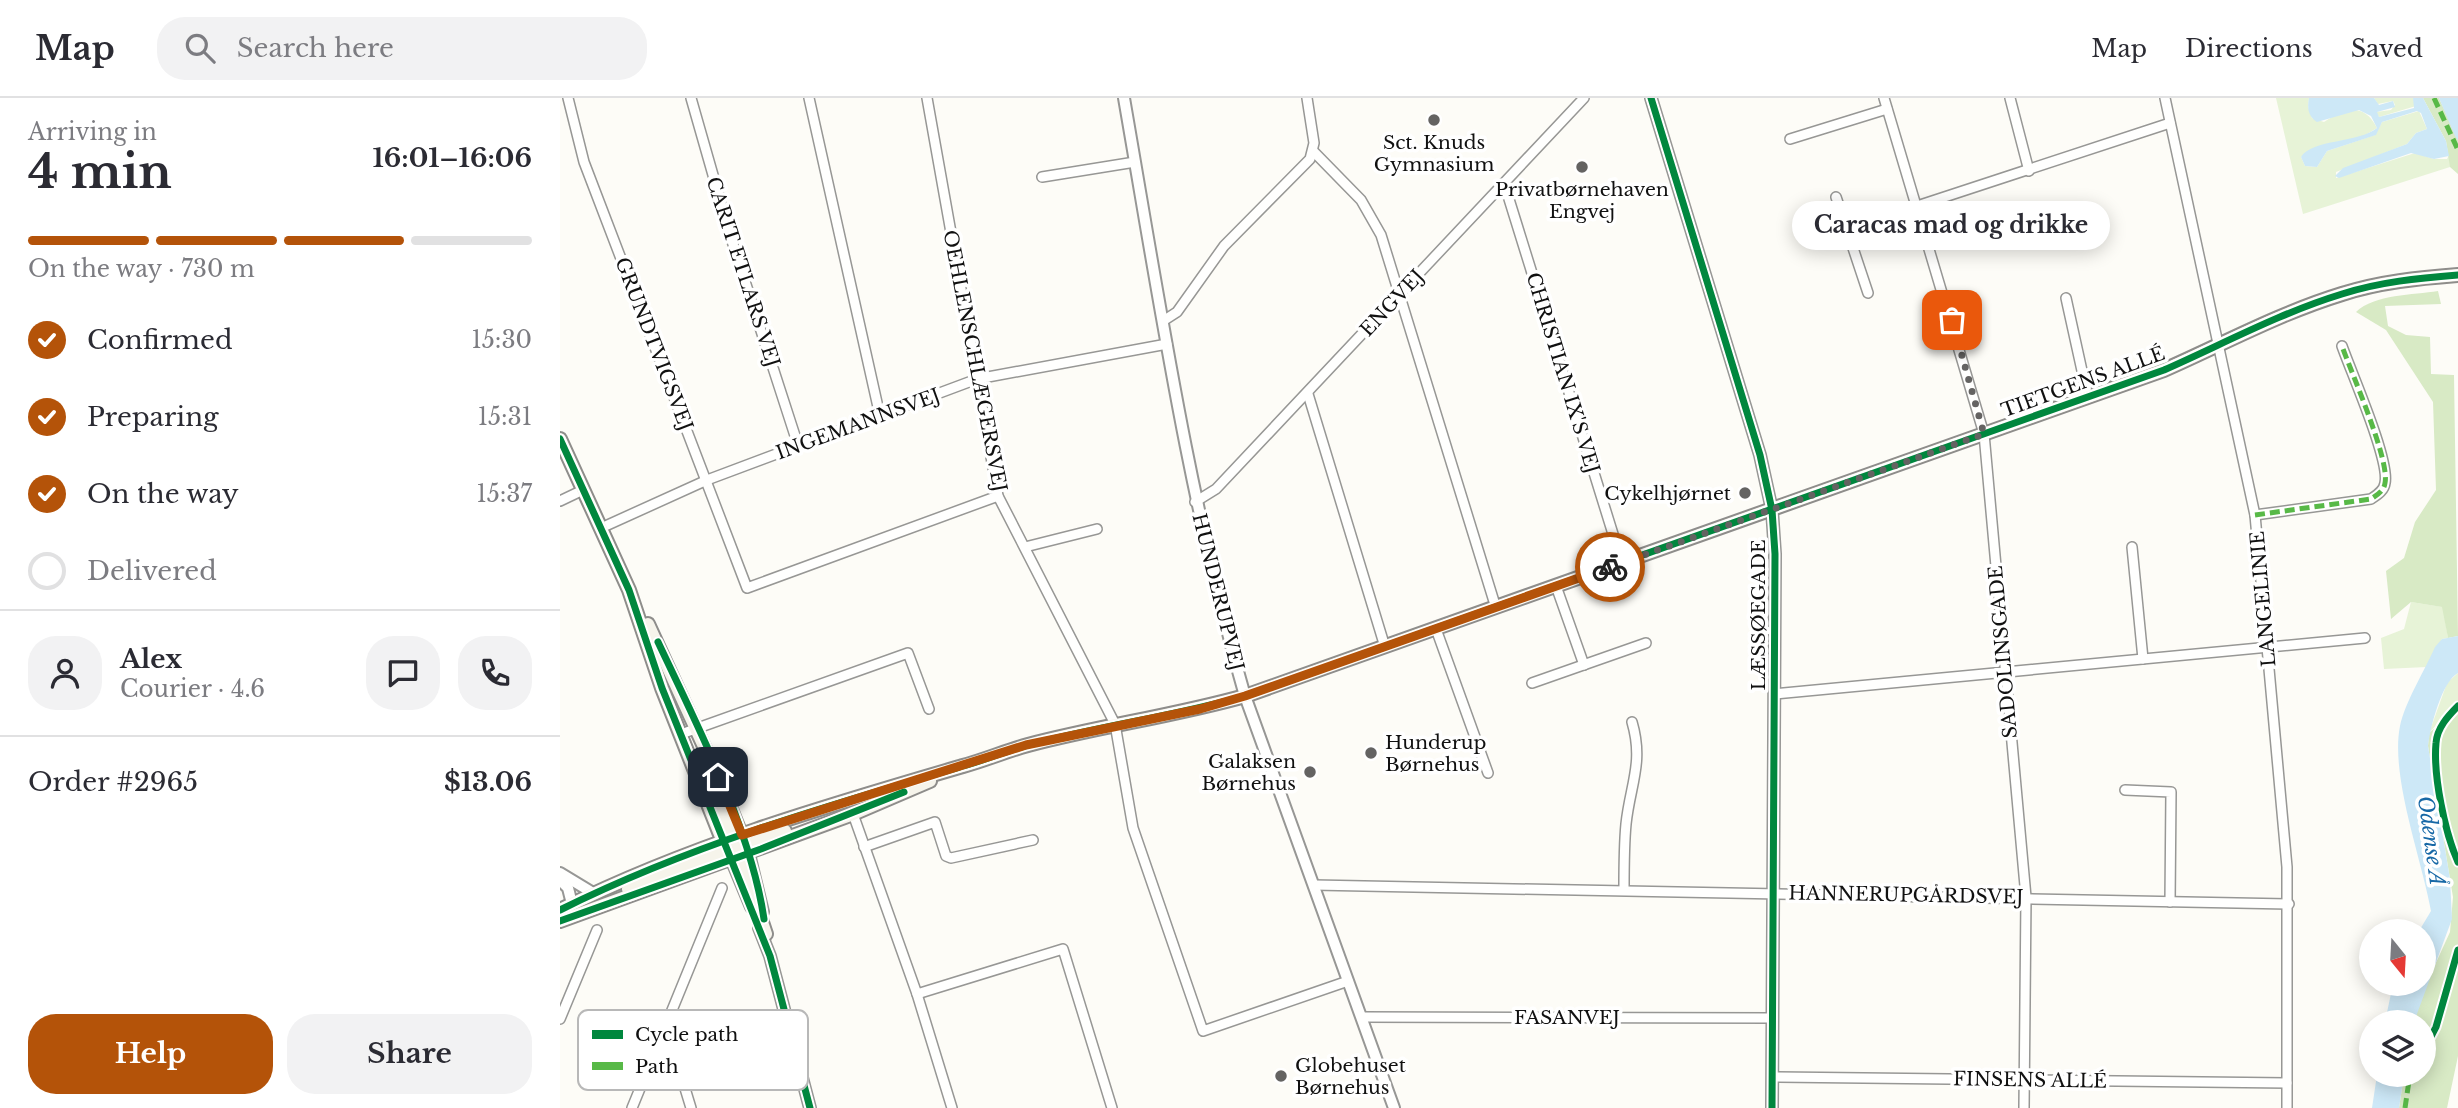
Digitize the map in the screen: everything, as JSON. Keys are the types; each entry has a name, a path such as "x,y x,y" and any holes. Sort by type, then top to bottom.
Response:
{"main road":[{"name":"TIETGENS ALLÉ","path":"962,766 1026,745 1115,724 1200,709 1245,696 2088,398 2164,370 2289,312 2344,293 2402,280 2458,275"},
{"path":"560,439 629,590 683,738 737,848"},
{"path":"629,590 658,643 696,728 766,934"},
{"path":"560,921 602,907 737,848 847,808 856,797 962,766"},
{"path":"566,907 593,893 853,814 962,766"}],"street":[{"name":"GRUNDTVIGSVEJ","path":"568,98 584,162 747,588 998,496"},
{"name":"CARIT ETLARS VEJ","path":"691,98 731,238 798,446"},
{"path":"809,98 880,416"},
{"name":"OEHLENSCHLÆGERSVEJ","path":"927,98 998,496 1115,724 1133,828 1203,1031 1348,981"},
{"name":"HUNDERUPVEJ","path":"1124,98 1195,502 1245,696 1394,1108"},
{"path":"1307,98 1314,152 1361,200 1372,216 1399,294 1496,608"},
{"name":"ENGVEJ","path":"1195,502 1216,489 1584,98"},
{"name":"LÆSSØEGADE","path":"1651,98 1759,455 1772,510 1772,1108"},
{"name":"SADOLINSGADE","path":"1884,98 1984,434 2026,897 2024,1108"},
{"path":"2010,98 2029,171"},
{"name":"LANGELINIE","path":"2165,98 2255,515 2289,904 2287,1108"},
{"path":"1790,139 1887,109"},
{"path":"1847,229 2170,123"},
{"path":"1163,321 1177,313 1224,246 1314,152"},
{"path":"1042,177 1135,162"},
{"name":"CHRISTIAN IX'S VEJ","path":"1504,183 1622,563"},
{"path":"1836,197 1868,293"},
{"path":"2066,298 2088,398"},
{"name":"INGEMANNSVEJ","path":"601,528 706,480 977,379 1167,344"},
{"path":"2255,515 2371,499 2381,492 2386,483 2382,459 2342,346"},
{"path":"1307,394 1385,647"},
{"path":"560,501 583,490"},
{"path":"1025,547 1097,529"},
{"path":"2132,547 2143,659"},
{"path":"1556,586 1584,665"},
{"path":"1436,629 1488,774"},
{"path":"1774,694 2365,638"},
{"path":"1532,683 1646,643"},
{"path":"683,738 696,728 908,653 929,709"},
{"path":"1624,889 1626,822 1639,764 1638,742 1632,722"},
{"path":"2125,790 2171,792 2169,902"},
{"path":"853,814 917,994 952,1108"},
{"path":"864,847 935,822 946,856 951,859 1034,840"},
{"path":"737,848 784,1010"},
{"path":"560,873 593,893"},
{"path":"560,880 568,888 566,907"},
{"name":"HANNERUPGÅRDSVEJ","path":"1314,885 2289,904"},
{"path":"672,1010 722,888"},
{"path":"560,1019 597,930"},
{"path":"766,934 769,956"},
{"path":"917,994 1063,949 1112,1108"},
{"name":"FASANVEJ","path":"1362,1017 1773,1018"},
{"name":"FINSENS ALLÉ","path":"1772,1077 2287,1083"},
{"path":"632,1108 639,1090"},
{"path":"686,1090 691,1108"},
{"path":"805,1090 810,1108"}],"green space":[{"path":"2276,98 2309,98 2308,107 2312,118 2324,122 2339,113 2360,111 2372,120 2377,128 2362,137 2327,144 2301,157 2305,166 2317,167 2327,151 2375,135 2382,122 2419,111 2427,129 2416,133 2407,144 2336,172 2336,178 2415,153 2434,159 2447,159 2450,153 2450,167 2303,214"},
{"path":"2374,98 2413,98 2416,106 2379,117 2376,112 2391,110 2395,105 2393,101 2378,104"},
{"path":"2423,98 2439,98 2458,140 2458,174 2450,167 2446,141"},
{"path":"2438,291 2441,304 2385,306 2388,326 2406,335 2430,337 2431,374 2454,375 2458,636 2448,638 2442,607 2411,602 2391,619 2386,571 2404,558 2415,522 2436,490 2433,402 2386,330 2356,312 2384,298"},
{"path":"2411,602 2443,607 2448,638 2442,639 2427,667 2384,669 2381,638 2404,629"},
{"path":"2458,673 2458,701 2429,733 2447,683"},
{"path":"2458,709 2458,1056 2447,1108 2399,1108 2402,1087 2436,1087 2436,1010 2418,1010 2422,996 2436,996 2436,963 2450,932 2453,897 2428,746 2429,733"}],"water":[{"path":"2309,98 2374,98 2379,105 2393,101 2395,107 2377,112 2379,117 2414,108 2413,98 2423,98 2446,141 2449,156 2434,159 2411,153 2339,178 2335,176 2343,168 2407,144 2416,133 2427,129 2421,113 2417,111 2382,122 2376,135 2327,151 2317,167 2305,166 2301,157 2307,151 2369,133 2377,128 2371,116 2359,110 2317,122 2309,112"},
{"path":"2439,98 2458,98 2458,140 2455,136"},
{"name":"Odense Å","path":"2458,636 2458,673 2442,695 2428,746 2450,879 2452,919 2436,962 2436,919 2426,919 2431,911 2403,793 2398,746 2400,726 2411,697 2435,647 2442,639"},
{"name":"Odense Å","path":"2390,996 2424,996 2418,1010 2388,1010"},
{"path":"2375,1087 2402,1087 2399,1108 2372,1108"}],"marked path":[{"path":"2434,98 2458,150"},
{"path":"2255,515 2371,499 2383,488 2385,472 2382,456 2342,346"},
{"path":"2405,1108 2408,1087"}],"cycle path":[{"path":"1651,98 1760,455 1772,510 1775,554 1772,1108"},
{"path":"560,910 658,866 809,812 1028,745 1245,696 2164,370 2319,302 2385,284 2458,275"},
{"path":"560,439 629,590 662,688 770,956 784,1010"},
{"path":"658,642 735,814 757,885 764,919"},
{"path":"2458,706 2438,732 2436,743 2436,771 2441,804 2458,862"},
{"path":"560,921 761,849 904,792"},
{"path":"2436,1027 2458,950"},
{"path":"805,1090 810,1108"}],"way so far":[{"path":"1610,567 1984,434 1952,320"}],"place":[{"name":"Sct. Knuds Gymnasium","path":"1434,120"},
{"name":"Privatbørnehaven Engvej","path":"1582,167"},
{"name":"Caracas mad og drikke","path":"1952,320"},
{"name":"Cykelhjørnet","path":"1745,493"},
{"name":"Hunderup Børnehus","path":"1371,753"},
{"name":"Galaksen Børnehus","path":"1310,772"},
{"name":"Globehuset Børnehus","path":"1281,1076"}],"route":[{"path":"718,777 742,835 1026,745 1115,724 1200,709 1245,696 1610,567"}]}
